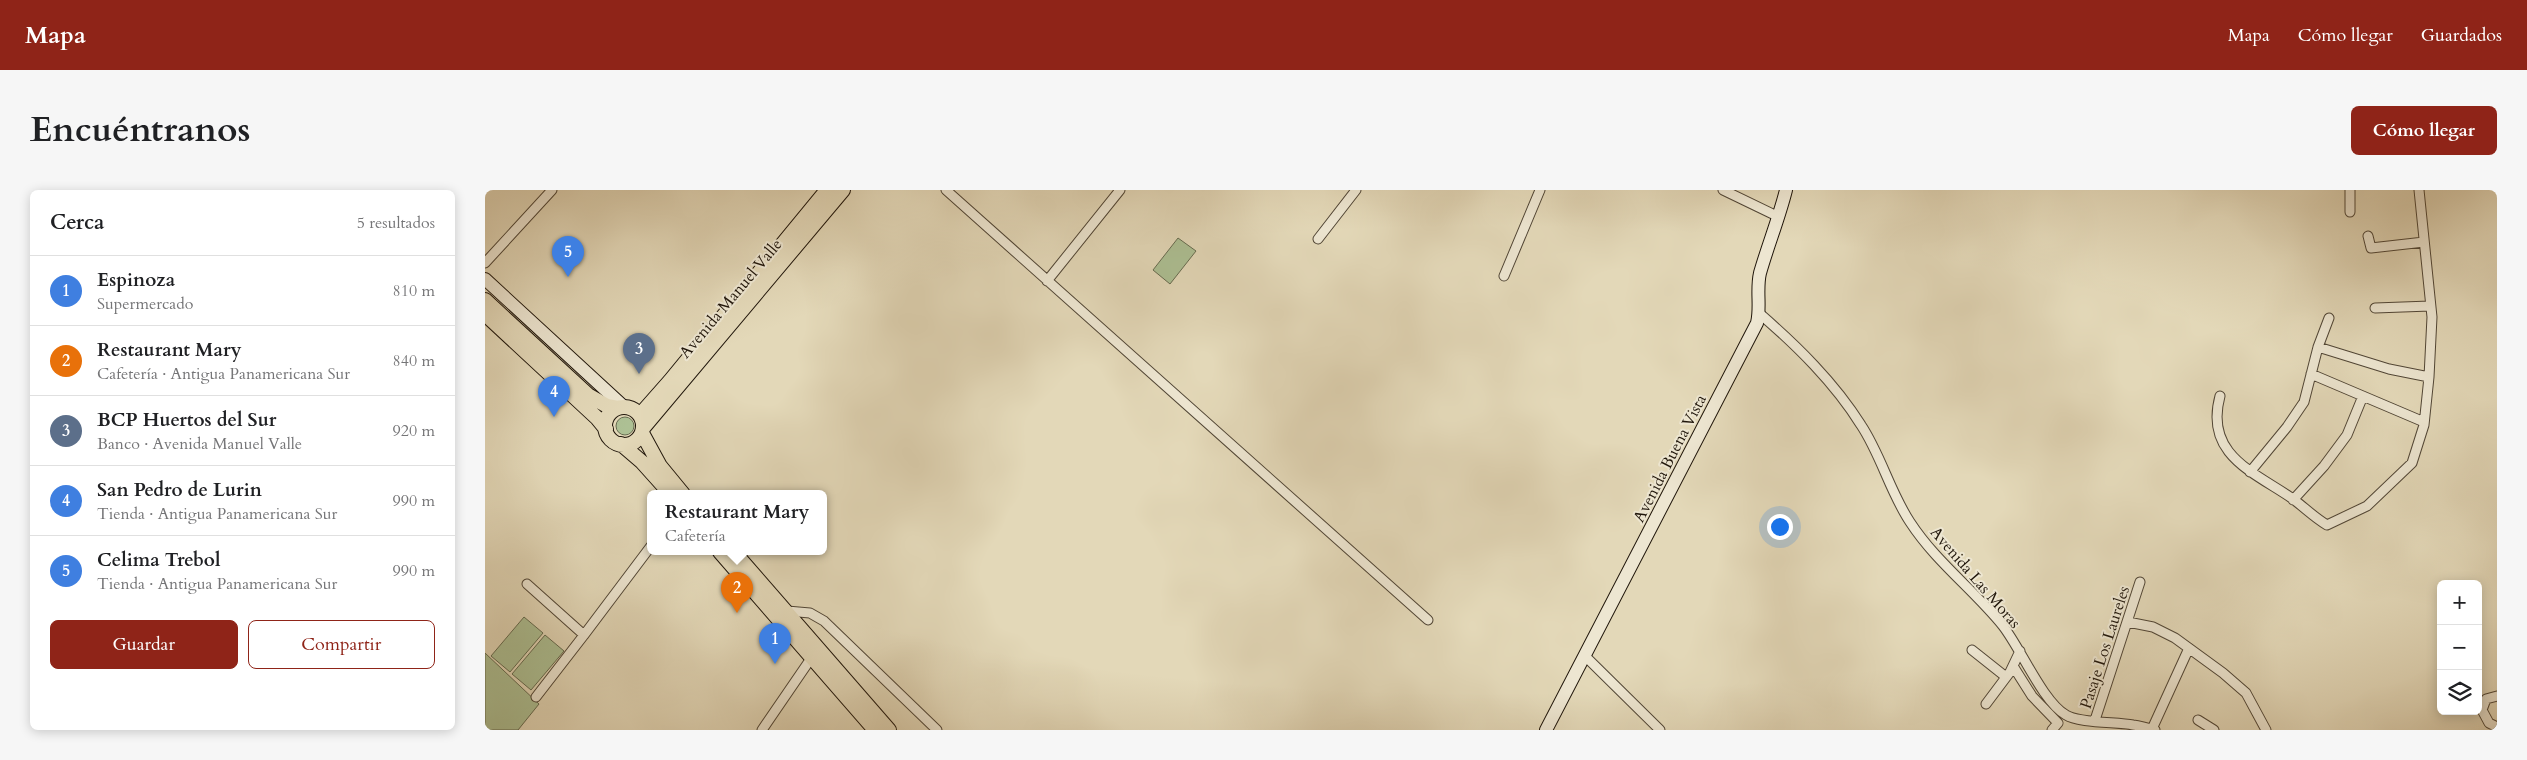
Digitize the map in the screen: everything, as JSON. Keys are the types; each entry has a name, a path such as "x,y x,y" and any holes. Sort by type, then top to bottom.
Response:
{"main road":[{"name":"Avenida Manuel Valle","path":"675,385 827,190"},
{"name":"Avenida Manuel Valle","path":"642,425 843,190"},
{"path":"485,300 588,395 598,402 634,409 660,466 680,490"},
{"path":"485,314 597,418 611,439 621,444 642,462 667,490"},
{"path":"606,430 609,414 621,407"},
{"path":"621,444 636,441 642,425"},
{"path":"723,555 765,595 787,611 889,730"},
{"path":"736,555 812,657 875,730"}],"street":[{"path":"485,263 552,190"},
{"path":"945,190 1429,620"},
{"path":"1047,281 1120,190"},
{"path":"1318,239 1356,190"},
{"path":"1503,276 1541,190"},
{"path":"1723,190 1779,217"},
{"name":"Avenida Buena Vista","path":"1546,730 1757,323 1759,313 1757,290 1786,190"},
{"path":"2350,190 2350,212"},
{"path":"2220,396 2216,409 2219,433 2229,455 2324,524 2330,525 2367,506 2412,463 2424,422 2429,377 2430,306 2419,190"},
{"path":"2368,236 2371,248 2424,242"},
{"path":"485,279 621,407"},
{"path":"2375,308 2430,306"},
{"name":"Avenida Las Moras","path":"1759,313 1825,376 1862,425 1909,521 1935,557 1981,601 2004,627 2035,678 2059,711 2067,716 2134,725 2153,730"},
{"path":"2250,472 2287,427 2304,402 2318,347 2329,318"},
{"path":"2318,347 2389,369 2429,377"},
{"path":"2311,374 2424,422"},
{"path":"2293,500 2324,466 2347,435 2363,396"},
{"path":"536,697 647,551"},
{"name":"Pasaje Los Laureles","path":"2095,720 2141,582"},
{"path":"527,584 584,635"},
{"path":"787,611 810,613 824,621 937,730"},
{"path":"2128,622 2153,626 2189,648 2246,694 2266,730"},
{"path":"2153,730 2189,648"},
{"path":"1972,650 2006,677"},
{"path":"1986,704 2006,677 2020,651"},
{"path":"1585,656 1660,730"},
{"path":"762,730 812,657"},
{"path":"2013,666 2055,726"},
{"path":"2491,727 2482,710 2483,704 2487,699 2497,696"},
{"path":"2198,720 2214,730"}],"green space":[{"path":"1178,238 1196,251 1170,284 1153,270"},
{"path":"621,417 629,417 634,422 632,433 621,435 616,430 616,422"},
{"path":"524,617 543,633 510,672 491,656"},
{"path":"545,635 564,651 531,690 512,674"},
{"path":"485,653 539,704 518,730 485,730"}],"place":[{"name":"Celima Trebol","path":"568,277"},
{"name":"BCP Huertos del Sur","path":"639,374"},
{"name":"San Pedro de Lurin","path":"554,417"},
{"name":"Restaurant Mary","path":"737,613"},
{"name":"Espinoza","path":"775,664"}]}
